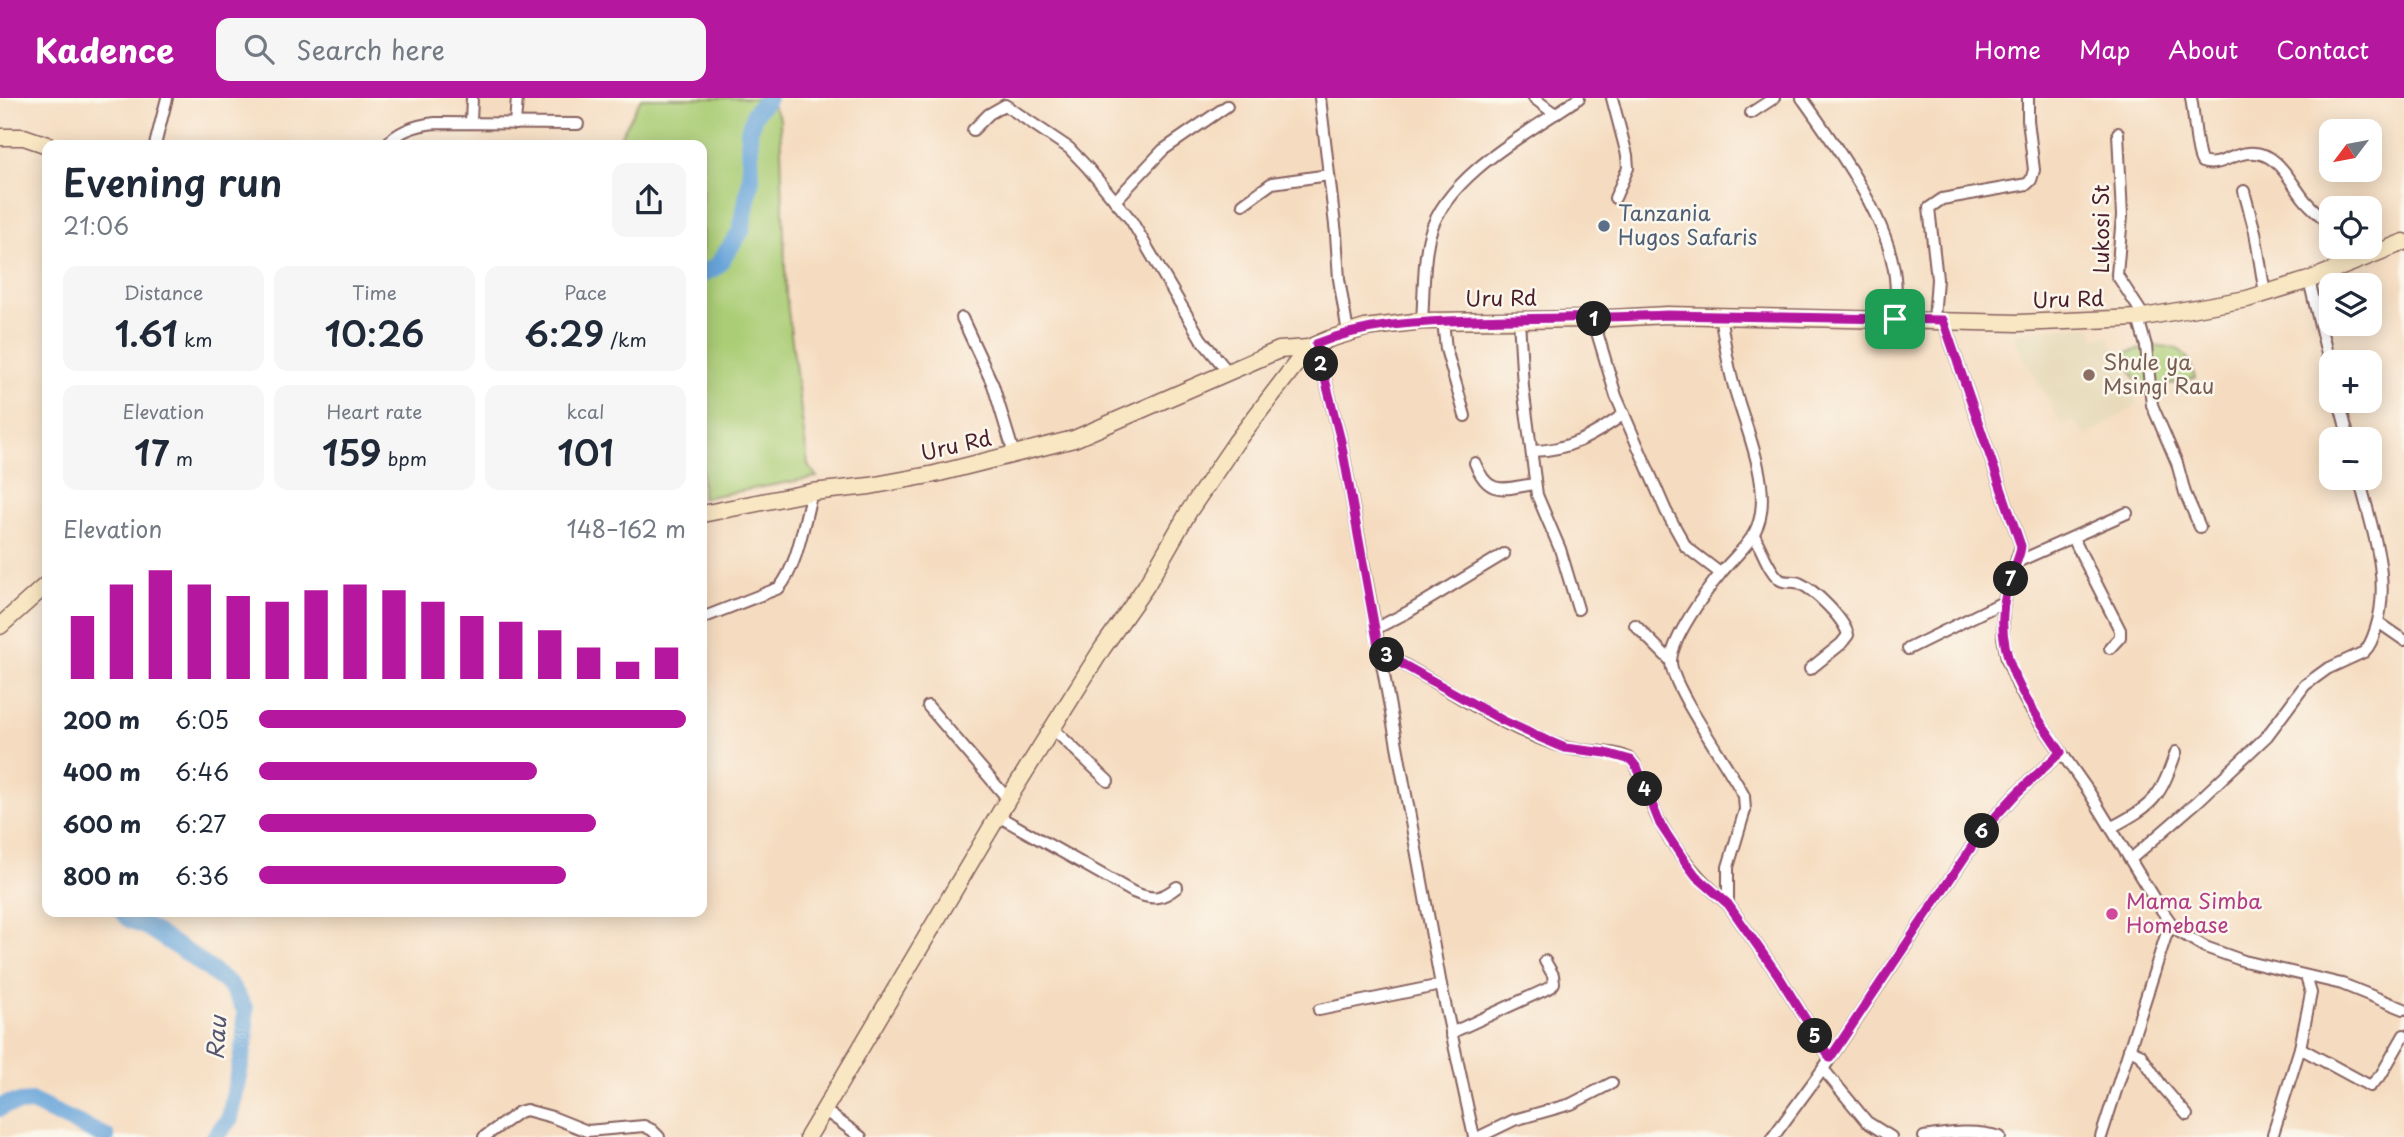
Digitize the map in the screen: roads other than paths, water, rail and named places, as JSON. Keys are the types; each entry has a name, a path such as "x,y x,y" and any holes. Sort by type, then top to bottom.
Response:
{"street":[{"path":"156,140 167,98"},
{"path":"471,122 472,98"},
{"path":"515,124 517,98"},
{"path":"1320,98 1339,279 1348,332"},
{"path":"1534,98 1555,114"},
{"path":"1422,321 1429,237 1447,199 1472,173 1579,98"},
{"path":"1612,98 1628,168 1615,198"},
{"path":"1751,113 1774,98"},
{"path":"1802,98 1853,173 1884,235 1896,280 1895,319"},
{"path":"2028,98 2034,170 2031,180 2027,184 1942,199 1929,208 1939,320 2019,540 2020,552 2005,601 2003,636 2011,668 2028,705 2112,827 2170,923 2189,939 2205,947 2244,961 2342,984 2404,1009"},
{"path":"2191,98 2197,153 2202,163 2215,164 2251,152 2273,159 2303,198 2319,213"},
{"path":"972,130 1005,105 1069,148 1115,201 1144,240 1201,339 1229,373"},
{"path":"1115,201 1177,138 1227,106"},
{"path":"393,140 420,125 471,122 578,124"},
{"name":"Lukosi St","path":"2118,133 2122,216 2118,275 2141,318 2147,346 2152,405 2178,463 2185,493 2200,527"},
{"path":"0,137 24,137 42,143"},
{"path":"1242,204 1272,183 1329,175"},
{"path":"2244,191 2255,232 2265,294"},
{"name":"Uru Rd","path":"707,513 812,492 870,486 935,474 1074,439 1279,350 1312,346 1348,332 1422,321 1593,319 1667,315 2019,323 2141,318 2248,299 2309,280 2404,242"},
{"path":"2342,259 2344,266"},
{"path":"2309,280 2326,350"},
{"path":"1671,661 1681,633 1720,573 1754,535 1761,513 1759,473 1732,381 1720,315"},
{"path":"962,318 993,385 1014,454"},
{"path":"1519,318 1523,387 1537,495 1560,549 1578,609"},
{"path":"1593,319 1610,380 1666,511 1686,547 1720,573"},
{"path":"1443,321 1446,349 1465,416"},
{"path":"1312,346 1341,441 1441,985 1476,1137 1514,1120 1571,1104 1612,1083"},
{"path":"808,1137 1008,799 1102,649 1146,586 1196,500 1236,442 1312,346"},
{"path":"1532,451 1549,451 1580,442 1624,414"},
{"path":"1475,464 1489,486 1501,488 1535,484"},
{"path":"2131,859 2267,736 2305,685 2327,669 2364,652 2372,641 2382,601 2382,575 2362,490"},
{"path":"707,616 779,588 792,566 812,492"},
{"path":"2017,562 2127,513"},
{"path":"1754,535 1777,577 1785,582 1797,582 1807,588 1836,614 1847,630 1848,635 1841,644 1811,669"},
{"path":"2073,538 2120,630 2120,637 2110,648"},
{"path":"1376,629 1504,554"},
{"path":"0,626 42,588"},
{"path":"1908,649 2005,601"},
{"path":"2378,622 2404,640"},
{"path":"1635,625 1671,661 1677,683 1744,796 1745,810 1728,867 1728,904"},
{"path":"2388,630 2404,650"},
{"path":"1379,651 1502,720 1539,737 1565,748 1606,753 1631,760 1638,769 1660,824 1684,860 1696,876 1728,904 1778,975 1830,1058"},
{"path":"928,706 1008,799"},
{"path":"1053,729 1108,781"},
{"path":"1773,1137 1830,1058 1983,830 2018,792 2061,752"},
{"path":"2112,827 2142,810 2155,799 2166,782 2176,752"},
{"path":"998,816 1149,899 1166,896 1177,887"},
{"path":"2101,1137 2170,923"},
{"path":"1451,1033 1551,987 1554,983 1553,975 1545,961"},
{"path":"2273,1134 2300,1048 2311,993 2306,977"},
{"path":"1319,1010 1441,985"},
{"path":"2300,1048 2370,1086 2381,1075 2404,1035"},
{"path":"2129,1049 2140,1054 2162,1086 2187,1115"},
{"path":"1822,1069 1867,1122 1891,1137"},
{"path":"484,1137 519,1112 526,1110 552,1116 587,1132 644,1126 659,1137"},
{"path":"824,1110 861,1137"},
{"path":"1924,1137 1969,1132 2000,1137"}],"waterway":[{"name":"Rau","path":"707,271 717,266 741,231 751,178 749,131 755,112 768,98"},
{"name":"Rau","path":"127,917 192,956 230,985 245,1009 245,1039 230,1118 215,1137"},
{"name":"Rau","path":"0,1108 7,1104 32,1102 106,1137"}],"place":[{"name":"Tanzania Hugos Safaris","path":"1604,226"},
{"name":"Shule ya Msingi Rau","path":"2089,375"},
{"name":"Mama Simba Homebase","path":"2112,914"}]}
